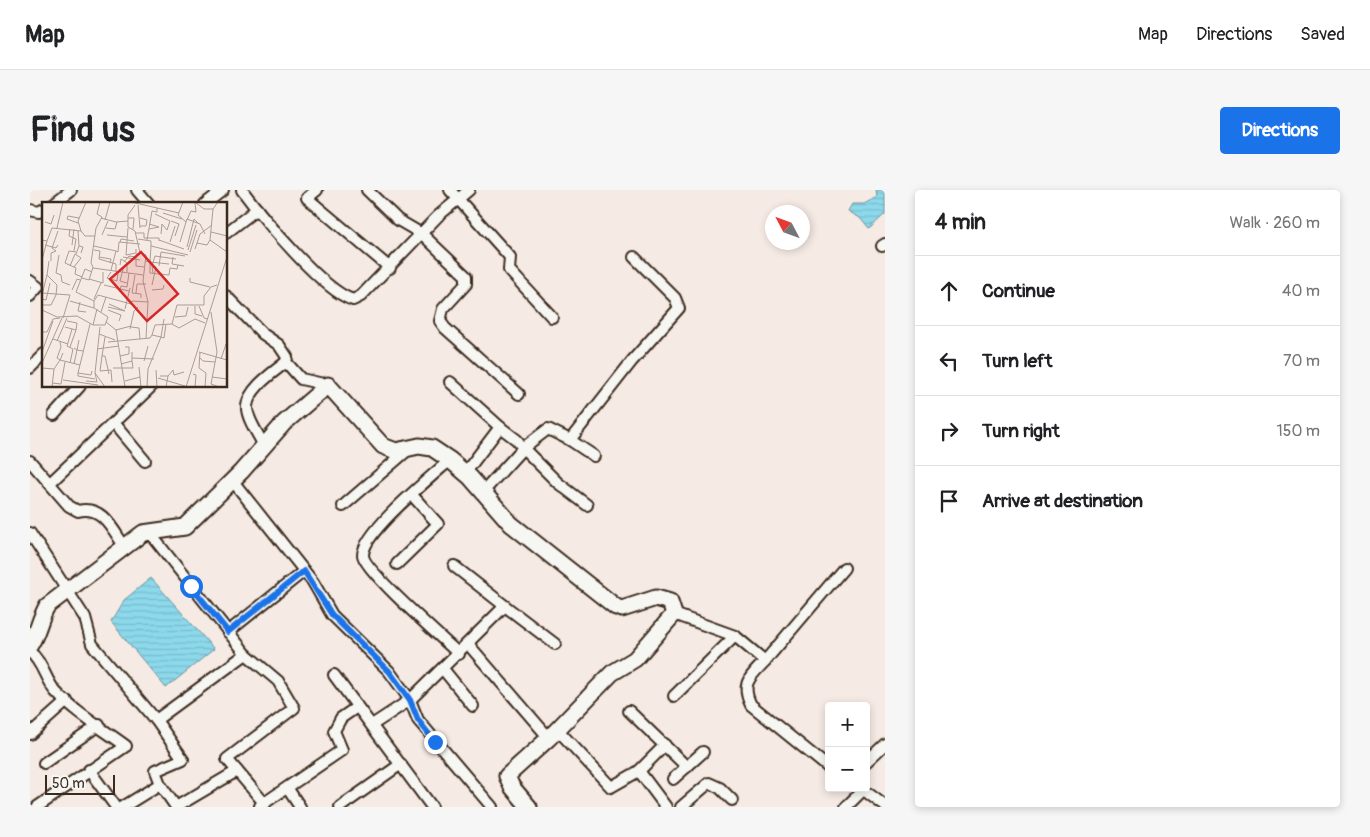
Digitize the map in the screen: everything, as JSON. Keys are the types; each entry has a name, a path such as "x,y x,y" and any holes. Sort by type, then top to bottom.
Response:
{"street":[{"path":"56,202 71,190"},
{"path":"137,190 146,202"},
{"path":"207,202 222,190"},
{"path":"242,190 256,209 303,260 349,299 357,300 422,234 469,190"},
{"path":"305,194 317,190"},
{"path":"367,190 398,220 422,234 463,272 467,279 461,291 443,309 440,321 445,328 518,394"},
{"path":"450,190 510,257 509,270 552,317"},
{"path":"305,194 390,268"},
{"path":"228,231 256,209"},
{"path":"570,440 632,361 680,308 675,298 634,257"},
{"path":"30,296 37,287"},
{"path":"228,301 263,334 279,345 287,357 286,362 258,387 247,406 249,416 264,446"},
{"path":"30,368 42,356"},
{"path":"286,362 301,379 328,386 383,446 396,451 419,446 432,448 450,460 465,472 510,524 616,607 622,609 656,598 670,602 674,614"},
{"path":"450,382 517,440 558,483 587,505"},
{"path":"30,645 34,638 38,620 47,606 142,533 167,532 185,527 232,480 284,423 328,386"},
{"path":"54,415 78,388"},
{"path":"50,483 150,388"},
{"path":"114,424 145,461"},
{"path":"465,472 500,427"},
{"path":"483,492 523,448 548,429 570,440 594,456"},
{"path":"342,506 410,448"},
{"path":"450,460 376,529 364,549 363,558 366,565 387,587 458,654"},
{"path":"30,461 69,506 78,511 88,508 98,511 106,519 124,546"},
{"path":"232,480 304,571 332,615 389,671 410,700 418,720 492,807"},
{"path":"397,564 438,524 412,495"},
{"path":"149,532 246,654 278,681 294,708 227,759 262,805 288,789 342,750 334,731 341,718 358,706"},
{"path":"30,533 85,618 92,644 156,720 182,759 155,771 160,784 176,807 237,771"},
{"path":"454,566 555,644"},
{"path":"825,765 751,705 746,695 746,685 844,568"},
{"path":"228,632 304,571"},
{"path":"372,725 410,700 505,606"},
{"path":"674,614 735,636 765,661"},
{"path":"529,807 512,787 508,776 553,734 612,673 635,659 674,614"},
{"path":"674,696 735,636"},
{"path":"468,644 553,734 611,787 638,771 665,746"},
{"path":"30,652 39,663 50,684 67,701 126,746 37,807"},
{"path":"156,720 246,654"},
{"path":"443,669 473,706"},
{"path":"334,675 432,807"},
{"path":"30,734 67,701"},
{"path":"629,711 687,766"},
{"path":"44,763 99,725"},
{"path":"870,758 885,744"},
{"path":"673,779 704,752"},
{"path":"340,807 351,804 401,764"},
{"path":"89,770 116,807"},
{"path":"638,771 666,807"},
{"path":"681,807 709,783 720,788 732,800"},
{"path":"123,807 160,784"},
{"path":"288,789 300,807"},
{"path":"846,807 859,792"},
{"path":"866,792 885,806"}],"water":[{"path":"876,190 885,190 885,214 869,229 860,218 848,211 852,204 864,204 877,197"},
{"path":"151,578 214,649 166,688 111,622 124,600"}],"route":[{"path":"191,586 228,632 259,605 304,571 313,582 332,615 389,671 410,700 418,720 435,742"}]}
